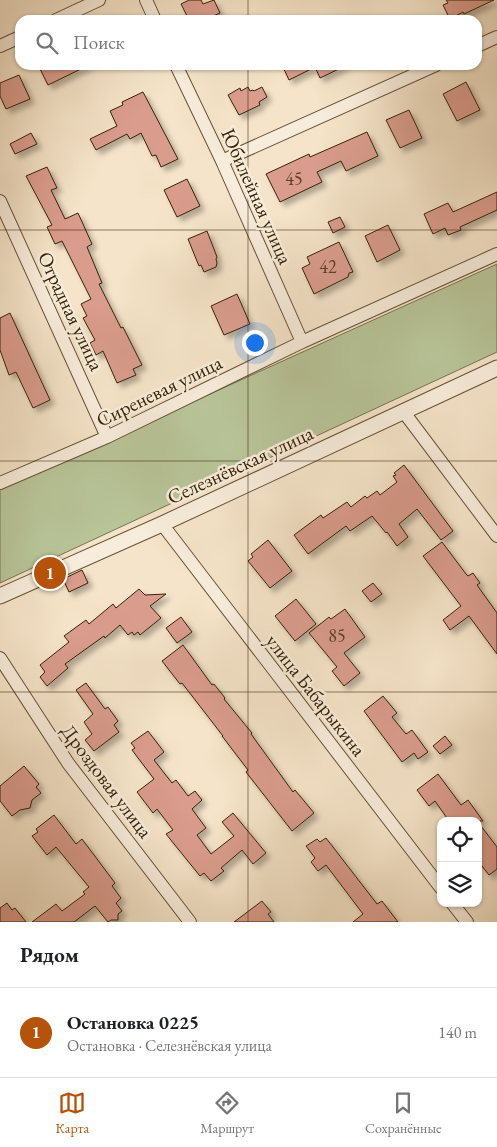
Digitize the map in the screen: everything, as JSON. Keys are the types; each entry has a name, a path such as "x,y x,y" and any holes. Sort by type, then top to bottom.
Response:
{"street":[{"path":"67,15 99,0"},
{"path":"146,0 153,15"},
{"path":"482,44 497,38"},
{"path":"0,46 15,39"},
{"name":"Юбилейная улица","path":"178,70 222,161 302,342"},
{"path":"222,161 425,70"},
{"name":"Отрадная улица","path":"0,201 107,437"},
{"name":"Сиреневая улица","path":"0,483 107,437 302,342 497,254"},
{"name":"Селезнёвская улица","path":"0,596 162,524 497,368"},
{"path":"403,411 497,536"},
{"name":"улица Бабарыкина","path":"162,524 437,883"},
{"name":"Дроздовая улица","path":"0,658 68,763 190,922"},
{"path":"455,907 467,922"}],"green space":[{"path":"497,264 497,352 0,583 0,489"}],"building":[{"path":"189,0 201,0 203,4 214,0 220,13 215,15 186,15 181,4"},
{"path":"446,0 494,0 464,14 463,12 457,15 448,15 443,5 448,3"},
{"path":"40,70 79,70 48,85"},
{"path":"284,70 309,70 289,80"},
{"path":"316,70 337,70 320,78"},
{"path":"19,75 30,99 6,109 0,96 0,83"},
{"path":"466,82 480,110 457,121 443,94"},
{"path":"248,87 250,91 254,91 262,87 267,97 259,102 260,105 239,115 228,95 240,88 241,91"},
{"path":"143,92 178,159 161,167 156,155 152,156 141,133 130,139 127,134 96,150 90,139 117,126 110,111 123,105 122,102"},
{"path":"409,110 422,138 400,148 386,120"},
{"path":"367,132 378,156 346,171 341,161 317,172 322,182 280,202 266,174 309,154 310,157"},
{"path":"31,133 37,144 15,154 10,144"},
{"path":"47,167 57,188 51,190 65,219 78,213 92,244 87,247 102,283 99,284 142,365 133,369 136,375 117,383 103,351 96,355 90,343 95,340 83,318 87,316 81,304 91,299 62,241 55,244 47,227 52,225 26,176"},
{"path":"187,179 200,206 177,217 164,190"},
{"path":"497,192 497,210 460,227 461,230 448,235 445,228 433,234 424,214 448,203 453,212"},
{"path":"340,217 345,227 333,233 328,222"},
{"path":"388,225 400,250 377,262 365,236"},
{"path":"207,231 217,257 217,263 216,267 204,272 201,265 199,266 188,239"},
{"path":"339,242 353,272 349,273 348,277 314,294 302,268 310,264 307,257"},
{"path":"237,294 250,324 224,335 211,306"},
{"path":"10,313 50,400 33,408 16,372 9,375 0,350 0,318"},
{"path":"404,465 453,531 441,540 417,509 399,524 408,537 397,546 372,516 350,531 346,526 308,554 294,535 321,515 323,518 347,502 351,507 365,496 367,498 377,491 380,495 397,482 393,476 396,475 394,473"},
{"path":"268,540 292,571 270,588 248,561 253,557 251,554"},
{"path":"442,542 468,576 473,573 480,583 477,585 497,613 497,654 469,616 450,630 443,620 461,606 423,556"},
{"path":"82,570 88,583 69,592 63,579"},
{"path":"373,583 382,594 371,602 362,591"},
{"path":"139,589 145,595 166,594 150,606 161,618 140,635 138,632 134,635 132,632 128,635 120,625 105,638 104,636 65,664 68,668 47,686 40,677 45,672 40,665 69,642 64,636 86,620 89,624 113,604 116,608"},
{"path":"296,599 316,624 295,641 275,616"},
{"path":"345,609 365,637 344,653 360,673 344,686 332,671 337,667 309,633 329,617 331,619"},
{"path":"181,617 192,632 177,643 166,628"},
{"path":"183,645 212,685 214,684 252,733 293,792 295,790 314,813 292,831 246,772 248,770 223,736 182,683 180,684 162,661"},
{"path":"86,683 105,709 108,707 118,721 114,725 119,732 94,751 85,740 92,734 84,722 93,714 76,690"},
{"path":"383,696 397,713 392,717 406,734 412,730 428,752 418,759 414,753 402,762 364,711"},
{"path":"148,731 164,752 154,760 172,783 176,780 188,796 195,791 202,800 192,809 206,828 197,835 211,854 234,836 222,822 233,813 266,853 253,864 242,850 221,868 224,871 211,881 204,873 200,876 166,834 173,830 157,809 153,813 137,792 154,779 132,750 135,748 131,743"},
{"path":"445,736 452,745 440,754 433,746"},
{"path":"24,766 39,784 36,787 41,793 32,800 30,808 20,810 12,816 0,801 0,786"},
{"path":"438,774 461,805 468,800 480,817 446,817 435,801 429,806 417,790"},
{"path":"54,815 76,844 82,839 115,883 112,886 121,898 116,903 122,911 118,914 118,920 108,922 95,906 74,922 32,922 56,904 62,911 85,894 83,892 89,887 56,847 47,855 32,836 38,832 36,829"},
{"path":"482,827 497,847 497,869 489,875 482,866"},
{"path":"326,838 377,904 382,901 398,922 353,922 363,914 326,865 318,871 311,862 315,858 306,846 317,839 320,842"},
{"path":"262,901 271,912 268,914 274,922 234,922"},
{"path":"7,903 12,910 15,908 26,922 0,922 0,908"}],"place":[{"name":"Остановка 0225","path":"50,573"}]}
